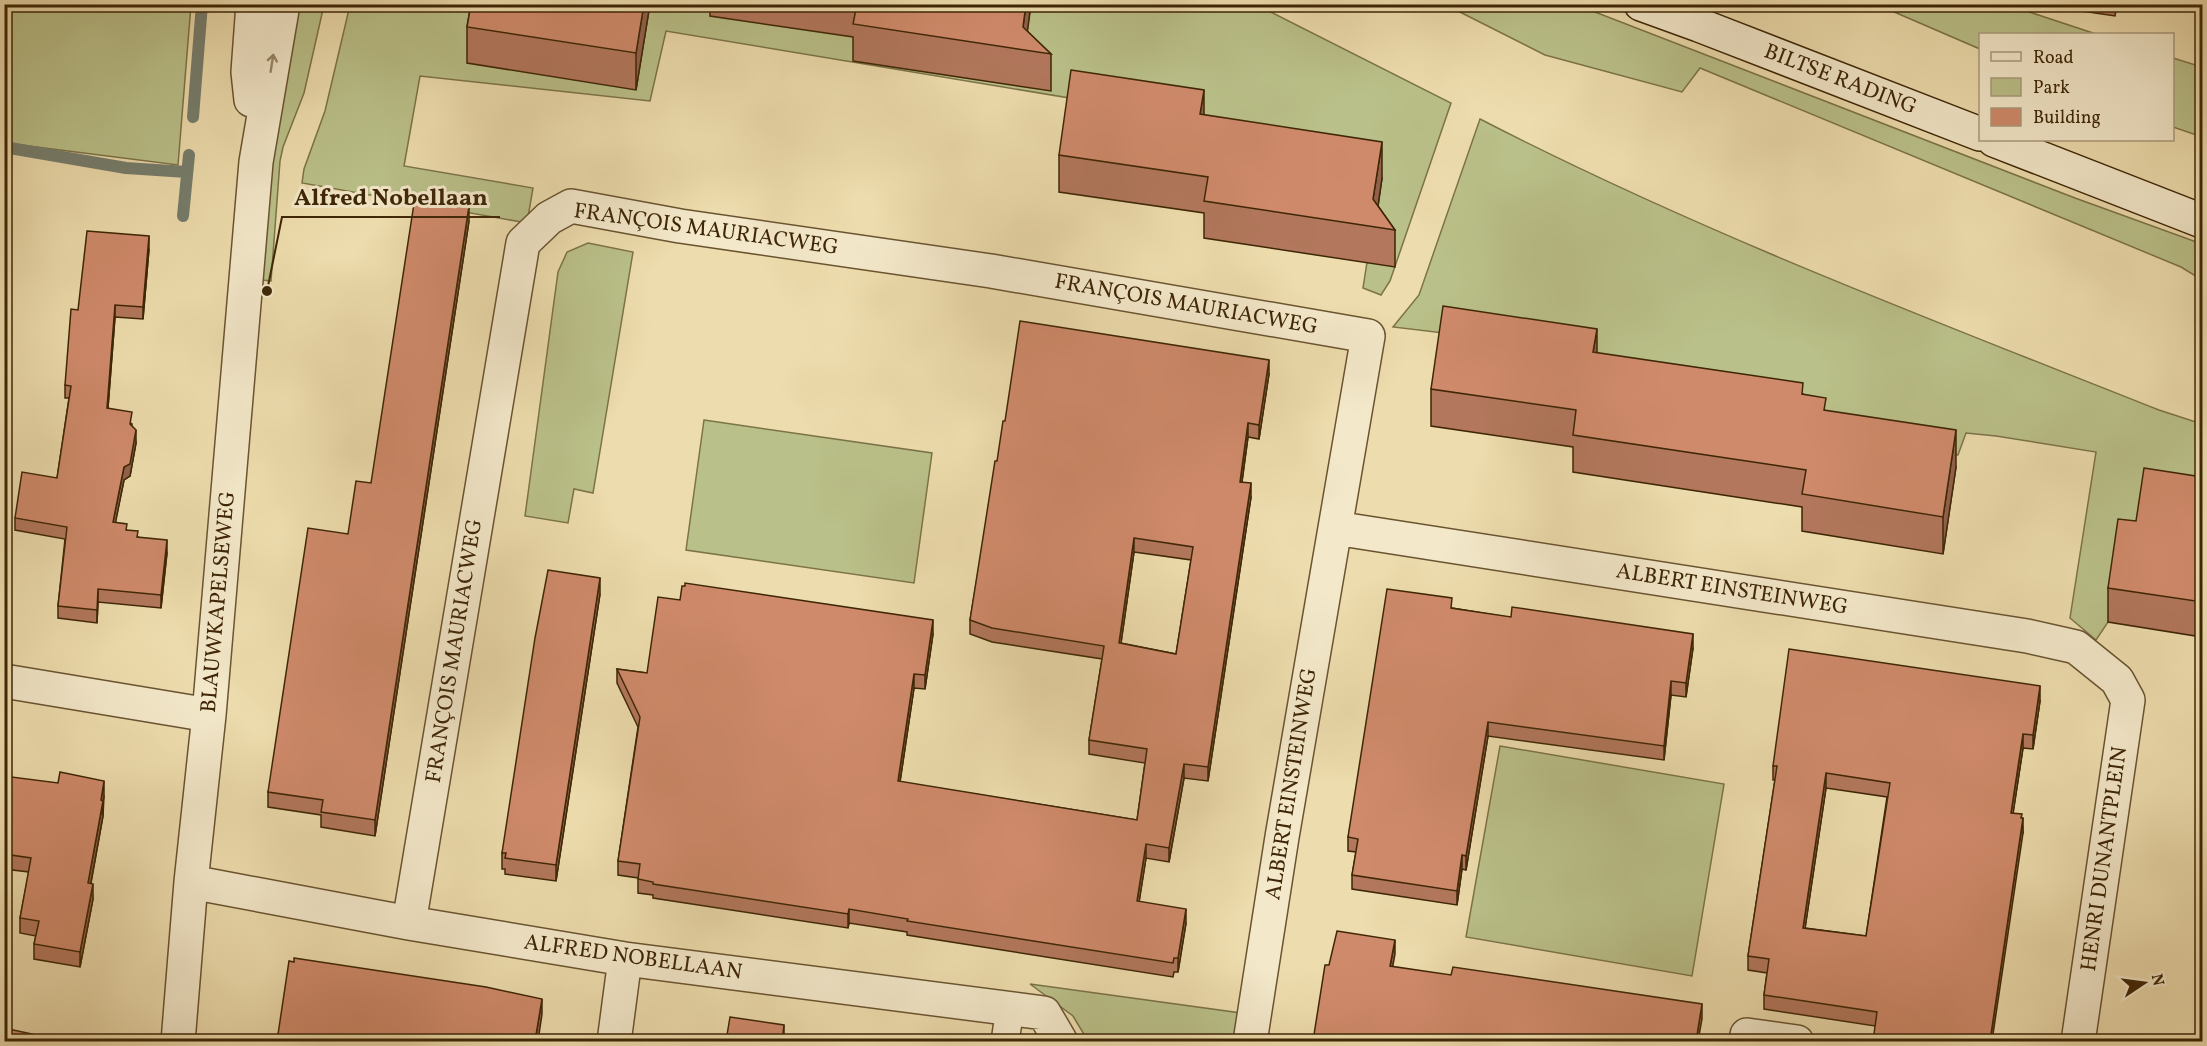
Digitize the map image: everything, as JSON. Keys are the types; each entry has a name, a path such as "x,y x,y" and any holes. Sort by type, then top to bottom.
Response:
{"street":[{"name":"BLAUWKAPELSEWEG","path":"253,4 248,72 256,162"},
{"name":"BLAUWKAPELSEWEG","path":"178,1041 191,882 209,715 256,162 283,4"},
{"name":"BILTSE RADING","path":"1641,4 1979,134"},
{"name":"BILTSE RADING","path":"1664,4 1699,25"},
{"path":"1997,141 2202,220"},
{"name":"FRANÇOIS MAURIACWEG","path":"410,923 523,243 549,218 571,206 680,226 991,271 1368,336"},
{"name":"ALBERT EINSTEINWEG","path":"1251,1041 1282,837 1368,336"},
{"name":"ALBERT EINSTEINWEG","path":"1335,528 2027,636 2076,647 2117,680"},
{"name":"HENRI DUNANTPLEIN","path":"2078,1041 2128,700 2117,680"},
{"path":"4,681 209,715"},
{"name":"ALFRED NOBELLAAN","path":"191,882 410,923 625,959 1044,1013 1061,1041"},
{"path":"614,1041 625,959"},
{"path":"1005,1041 1010,1008"},
{"path":"1746,1041 1747,1035 1797,1041"}],"green space":[{"path":"5,4 191,5 178,165 5,143"},
{"path":"294,5 324,5 304,93 283,147 280,161 271,281 262,280 274,147"},
{"path":"350,5 1257,5 1451,103 1390,281 1381,295 1363,288 1379,185 1220,123 666,31 650,101 420,76 404,166 533,188 527,223 302,183 304,169 325,111"},
{"path":"1446,5 1577,5 2075,198 2202,244 2202,280 2181,267 1700,68 1682,92 1545,55"},
{"path":"1878,5 2008,5 2093,33 1979,33 1979,49"},
{"path":"2174,58 2202,67 2202,137 2174,127"},
{"path":"1480,119 1646,199 1816,273 2159,410 2202,424 2202,566 2108,622 2096,640 2070,618 2096,452 1966,433 1958,455 1799,434 1580,349 1393,327 1419,295"},
{"path":"588,243 633,252 593,493 574,489 568,523 525,516 558,272 567,252"},
{"path":"704,420 932,453 914,583 686,550"},
{"path":"1500,746 1724,784 1692,976 1466,937"},
{"path":"1030,984 1248,1014 1241,1041 1088,1041 1073,1016"}],"building":[{"path":"471,4 644,4 636,53 467,27"},
{"path":"857,4 1026,4 1023,27 1051,54 853,24"},
{"path":"1071,70 1204,90 1200,114 1382,142 1373,199 1395,230 1204,201 1208,177 1059,155"},
{"path":"415,197 469,206 375,820 321,812 323,800 268,792 308,528 348,534 356,481 371,483"},
{"path":"87,231 149,236 143,307 115,305 107,408 132,412 130,424 136,430 130,464 124,467 113,522 127,524 126,530 138,531 137,537 167,540 161,595 98,589 97,610 58,606 67,527 15,518 22,472 57,478 71,386 65,385 71,309 78,310"},
{"path":"1443,306 1597,329 1593,352 1803,383 1802,394 1826,398 1824,410 1956,430 1943,517 1802,494 1806,470 1573,435 1576,410 1431,389"},
{"path":"1020,321 1269,360 1259,425 1248,423 1240,482 1251,483 1208,767 1184,764 1169,848 1146,844 1137,901 1186,909 1178,958 1174,958 1173,963 907,921 908,919 849,909 848,914 653,884 653,882 638,879 640,864 618,861 640,717 617,669 647,673 658,597 680,600 682,586 685,586 685,583 933,620 925,675 914,674 898,781 1137,820 1147,749 1089,740 1104,646 992,628 970,620 995,461 997,461 1003,421 1005,421","holes":["1134,538 1193,547 1176,654 1119,643"]},
{"path":"2144,468 2202,477 2202,602 2108,588 2118,519 2136,521"},
{"path":"548,570 600,578 556,865 505,858 506,853 502,853 535,638"},
{"path":"1387,589 1452,598 1451,608 1511,617 1512,607 1693,634 1686,683 1671,681 1664,746 1488,722 1466,856 1462,855 1457,891 1352,875 1358,839 1348,837"},
{"path":"1789,649 2040,686 2033,735 2023,734 2011,813 2022,814 2021,818 2023,818 1990,1041 1873,1041 1877,1012 1764,995 1769,959 1748,956 1777,766 1773,766","holes":["1826,773 1890,783 1866,936 1803,928"]},
{"path":"60,772 104,781 101,800 103,801 88,883 93,884 80,952 34,944 39,921 20,918 31,858 4,854 4,776 58,783"},
{"path":"1337,931 1395,940 1390,966 1451,975 1453,967 1702,1004 1696,1041 1313,1041 1325,965 1329,965"},
{"path":"294,958 486,987 542,999 535,1041 277,1041 289,961 294,962"},
{"path":"730,1017 784,1025 782,1041 726,1041"},
{"path":"4,1028 32,1034 31,1036 59,1041 4,1041"}],"waterway":[{"path":"193,117 202,4"},
{"path":"4,147 126,168 187,172"},
{"path":"183,216 189,155"}],"place":[{"name":"Alfred Nobellaan","path":"267,291"}]}
